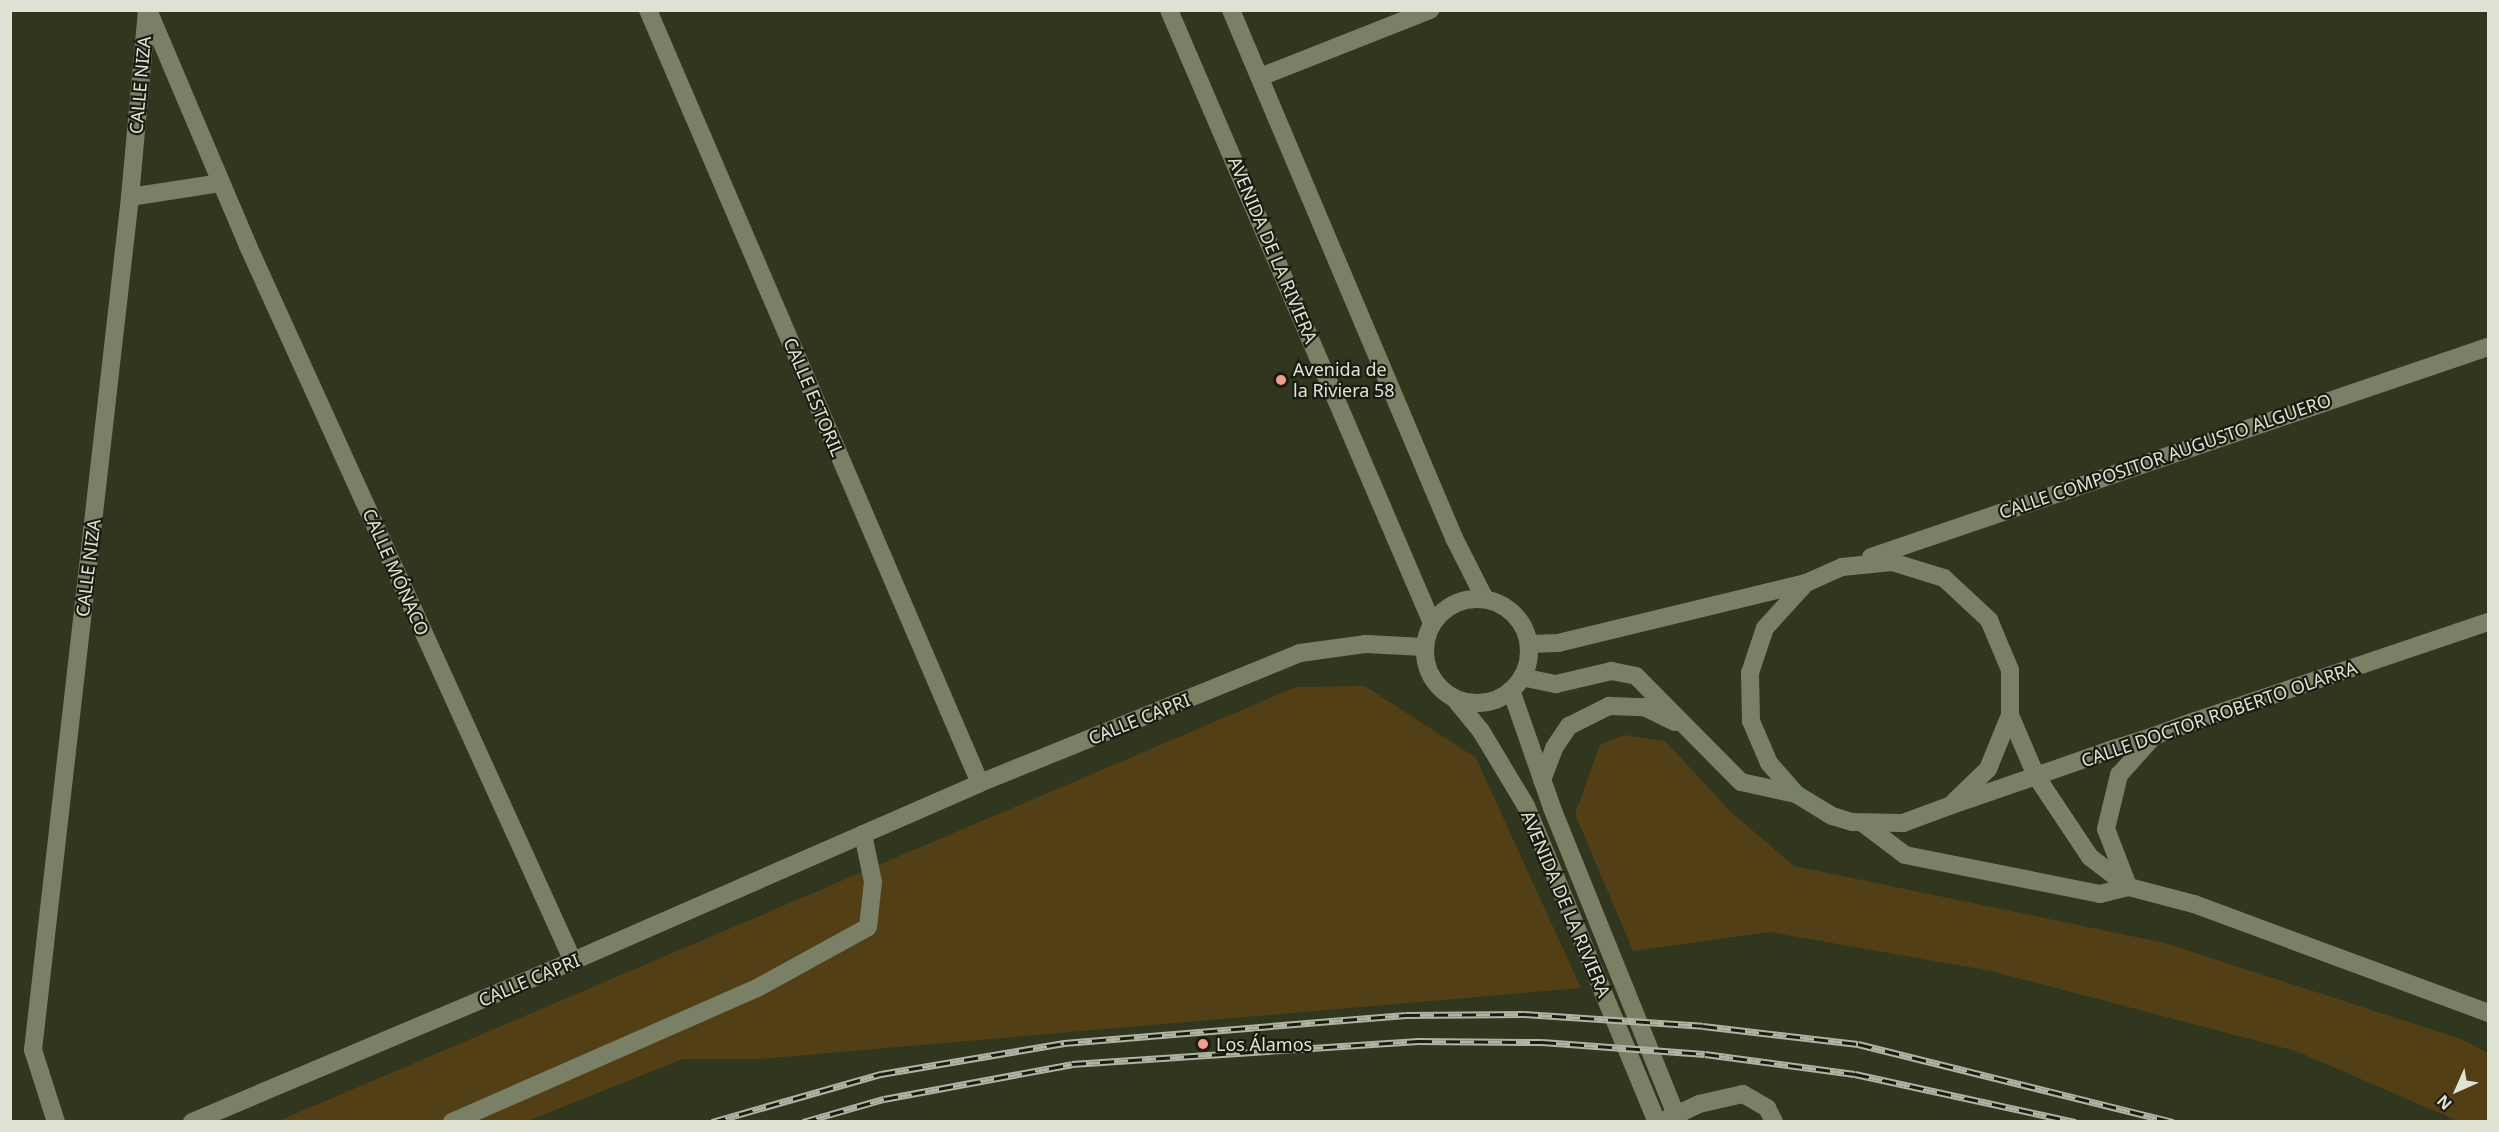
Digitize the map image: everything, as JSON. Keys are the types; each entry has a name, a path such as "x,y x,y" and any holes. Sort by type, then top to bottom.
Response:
{"street":[{"name":"CALLE MÓNACO","path":"148,10 220,183 573,961"},
{"name":"CALLE NIZA","path":"56,1122 33,1050 130,196 148,10"},
{"name":"CALLE ESTORIL","path":"648,10 980,783"},
{"name":"AVENIDA DE LA RIVIERA","path":"1169,10 1432,623"},
{"path":"1232,10 1454,538 1485,599"},
{"path":"1260,77 1430,10"},
{"path":"130,196 220,183"},
{"name":"CALLE COMPOSITOR AUGUSTO ALGUERO","path":"1842,567 2488,347"},
{"path":"1529,644 1558,643 1806,583 1842,567 1892,562 1944,578 1989,620 2010,670 2010,715 1988,769 1949,806"},
{"path":"1806,583 1765,628 1749,673 1751,721 1769,763 1796,794 1832,816 1864,824 1905,855 2100,894 2129,887"},
{"path":"1517,683 1529,644 1514,614 1485,599 1454,603 1432,623 1424,647 1432,678 1454,698 1484,702 1517,683 1556,684 1611,671 1636,676 1741,782 1796,794"},
{"name":"CALLE DOCTOR ROBERTO OLARRA","path":"1864,824 1903,823 2488,622"},
{"name":"CALLE CAPRI","path":"192,1122 573,961 980,783 1300,653 1366,644 1424,647"},
{"name":"AVENIDA DE LA RIVIERA","path":"1517,683 1542,780 1678,1122"},
{"name":"AVENIDA DE LA RIVIERA","path":"1454,698 1481,731 1526,806 1659,1122"},
{"path":"1542,780 1554,748 1569,726 1609,706 1644,707 1689,729"},
{"path":"2010,715 2036,776 2090,857 2129,887 2216,912 2488,1012"},
{"path":"2129,887 2106,829 2119,775 2154,736"},
{"path":"452,1122 759,987 868,927 873,882 863,834"},
{"path":"1659,1122 1699,1104 1743,1094 1767,1108 1774,1122"}],"shaded area":[{"path":"1365,686 1476,758 1581,988 760,1059 683,1059 528,1121 276,1122 1296,687"},
{"path":"1624,735 1665,741 1731,812 1794,866 2165,943 2461,1039 2488,1053 2488,1121 2458,1121 2296,1051 1991,971 1770,932 1633,951 1575,814 1600,745"}],"railway":[{"path":"712,1122 881,1074 1064,1043 1406,1015 1524,1014 1703,1026 1858,1044 2174,1122"},
{"path":"803,1122 884,1099 1072,1064 1418,1041 1542,1042 1705,1054 1855,1074 2076,1122"}],"place":[{"name":"Avenida de la Riviera 58","path":"1281,380"},
{"name":"Los Álamos","path":"1203,1044"}]}
